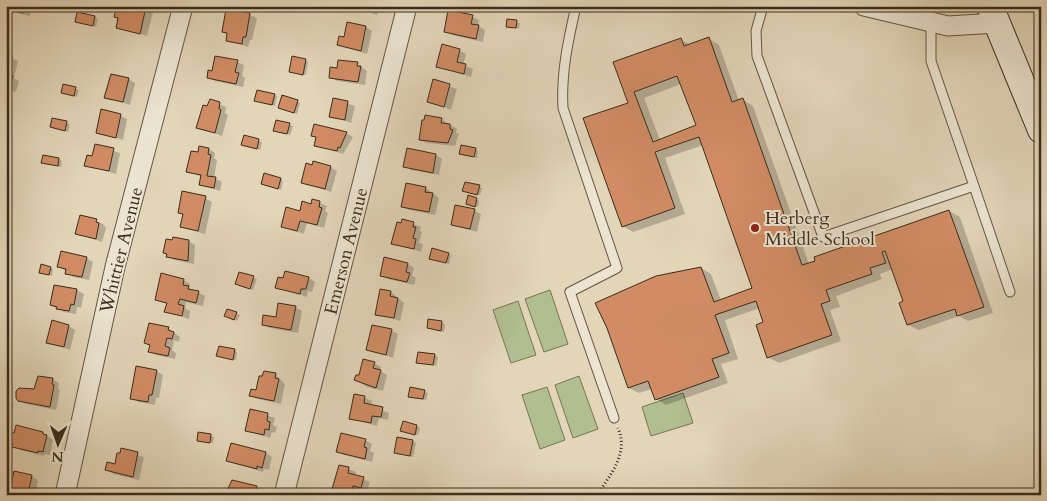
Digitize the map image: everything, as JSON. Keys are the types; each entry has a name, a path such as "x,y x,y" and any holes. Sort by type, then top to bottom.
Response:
{"street":[{"name":"Whittier Avenue","path":"65,495 115,267 183,6"},
{"name":"Emerson Avenue","path":"284,495 407,6"},
{"path":"864,6 931,22 966,26 994,15 1041,130"}],"lane":[{"path":"576,6 566,49 562,83 563,108 617,268 570,292 614,418"},
{"path":"763,6 756,31 757,56 823,237 974,186"},
{"path":"931,22 931,61 1010,292"}],"path":[{"path":"598,495 615,468 622,451 622,438 614,418"}],"green space":[{"path":"550,290 568,344 544,352 525,299"},
{"path":"518,301 536,355 511,363 493,310"},
{"path":"579,376 598,429 573,438 555,385"},
{"path":"547,387 565,440 540,449 522,395"},
{"path":"683,393 693,423 651,436 642,407"}],"building":[{"path":"6,6 24,6 23,13 6,9"},
{"path":"117,6 146,7 140,34 116,28 118,18 114,17"},
{"path":"350,6 376,6 375,10 371,9 370,12"},
{"path":"226,9 250,13 246,37 243,37 242,44 226,41 227,33 222,32"},
{"path":"448,10 473,15 471,24 479,25 476,39 444,32"},
{"path":"77,12 95,16 93,26 75,22"},
{"path":"507,19 517,20 516,28 506,27"},
{"path":"347,22 366,26 361,51 337,45 339,36 344,37"},
{"path":"709,37 732,102 743,98 802,265 815,261 814,257 949,210 984,307 957,316 955,309 907,325 899,303 903,301 885,251 882,252 886,263 870,268 872,274 826,290 830,301 821,304 832,335 767,358 756,325 763,322 756,301 715,315 729,353 712,359 719,377 655,400 648,381 628,388 607,328 595,303 656,276 701,267 714,302 752,288 699,137 655,152 675,208 622,227 583,118 628,103 613,62 681,38 684,46","holes":["677,76 696,125 653,142 634,92"]},
{"path":"442,44 460,49 457,62 466,64 464,74 436,67"},
{"path":"6,55 12,56 7,74 13,76 10,89 6,88"},
{"path":"215,56 238,60 235,72 239,73 236,84 207,78 208,70 212,71"},
{"path":"292,56 306,59 303,75 289,72"},
{"path":"338,60 358,62 357,66 361,66 358,82 329,78 330,67 337,68"},
{"path":"111,74 129,78 123,102 104,98"},
{"path":"433,79 450,84 444,107 427,102"},
{"path":"63,84 76,87 74,96 61,93"},
{"path":"257,90 275,94 272,105 254,101"},
{"path":"282,95 298,100 294,113 278,108"},
{"path":"333,98 348,101 345,120 329,117"},
{"path":"210,99 220,102 219,109 221,110 215,133 196,128 203,105 207,106"},
{"path":"101,109 121,114 116,138 96,133"},
{"path":"425,115 442,118 441,123 450,124 450,129 453,130 448,143 419,140 422,120 424,120"},
{"path":"52,118 67,121 65,131 50,127"},
{"path":"276,120 290,123 287,134 273,131"},
{"path":"314,124 347,132 337,151 314,146 316,137 311,136"},
{"path":"244,135 259,139 257,149 241,145"},
{"path":"95,144 114,148 109,171 84,166 87,155 92,156"},
{"path":"461,145 476,148 474,157 459,154"},
{"path":"199,146 209,148 208,154 211,155 207,176 216,177 214,188 199,185 201,175 186,172 191,151 198,152"},
{"path":"407,148 436,154 433,173 403,167"},
{"path":"43,155 59,158 58,166 41,163"},
{"path":"313,161 331,166 325,189 301,183 306,163 312,165"},
{"path":"264,173 281,178 278,189 261,184"},
{"path":"465,182 480,185 477,195 462,191"},
{"path":"406,183 426,187 425,192 433,193 429,212 401,207"},
{"path":"182,191 206,196 198,231 180,227 183,214 178,213"},
{"path":"468,195 477,198 475,207 466,204"},
{"path":"312,199 320,201 319,207 322,208 317,225 300,221 297,231 281,227 286,207 300,211 302,201 311,204"},
{"path":"455,205 475,209 470,229 451,225"},
{"path":"80,215 97,219 96,222 99,223 96,239 75,234"},
{"path":"402,219 414,222 413,227 416,227 413,238 416,239 414,249 391,244 397,222 401,223"},
{"path":"173,237 189,240 188,261 166,257 167,254 163,253 166,239 172,240"},
{"path":"432,248 449,253 446,263 429,259"},
{"path":"61,251 87,257 82,277 65,274 66,269 57,267"},
{"path":"384,257 408,263 406,272 410,273 407,282 380,276"},
{"path":"41,264 51,267 49,275 39,273"},
{"path":"285,271 309,277 306,289 301,289 300,294 275,288 278,277 283,278"},
{"path":"239,272 254,276 250,289 235,284"},
{"path":"161,273 184,279 183,285 189,286 188,289 199,291 196,303 180,299 178,304 184,306 182,316 164,312 167,303 155,300"},
{"path":"54,285 77,289 74,305 71,304 69,311 56,309 57,307 50,305"},
{"path":"380,289 391,291 390,296 398,298 394,318 375,315"},
{"path":"278,303 296,306 291,330 262,325 263,315 276,317"},
{"path":"227,309 237,312 234,320 224,316"},
{"path":"428,319 442,321 441,331 427,328"},
{"path":"52,320 69,325 64,347 46,343"},
{"path":"149,323 169,327 168,330 174,332 172,339 167,338 165,346 170,348 168,356 148,352 150,345 144,343"},
{"path":"372,325 392,329 386,355 366,350"},
{"path":"219,346 235,349 233,360 216,356"},
{"path":"418,352 435,354 433,365 416,363"},
{"path":"363,359 375,362 373,368 381,370 376,388 354,380 356,375 359,375"},
{"path":"136,366 157,370 152,395 149,395 148,402 130,399"},
{"path":"264,371 276,373 275,378 279,379 274,401 249,396 251,389 256,390 259,376 262,376"},
{"path":"38,376 53,378 52,384 54,385 50,407 18,401 16,398 16,391 19,388 34,389"},
{"path":"410,387 425,390 423,399 408,397"},
{"path":"354,394 365,396 364,403 383,407 381,417 372,416 371,423 349,419"},
{"path":"6,400 11,401 9,410 6,410"},
{"path":"250,409 268,413 269,430 265,429 264,435 245,431"},
{"path":"403,421 417,425 415,435 400,431"},
{"path":"16,425 43,432 43,434 47,435 43,452 38,451 38,453 12,447 13,443 7,442 10,432 14,433"},
{"path":"198,432 211,434 210,443 197,441"},
{"path":"341,433 366,439 364,447 367,448 365,459 336,452"},
{"path":"397,437 413,440 410,456 394,453"},
{"path":"231,443 266,452 262,468 257,466 257,469 226,461"},
{"path":"121,448 138,452 133,477 105,470 107,462 115,464 117,453 120,453"},
{"path":"339,465 349,467 348,473 364,477 361,488 353,486 351,494 332,489"},
{"path":"14,471 32,475 28,495 6,495 6,490 10,491"},
{"path":"232,480 257,486 255,495 225,495"}],"place":[{"name":"Herberg Middle School","path":"755,228"}]}
